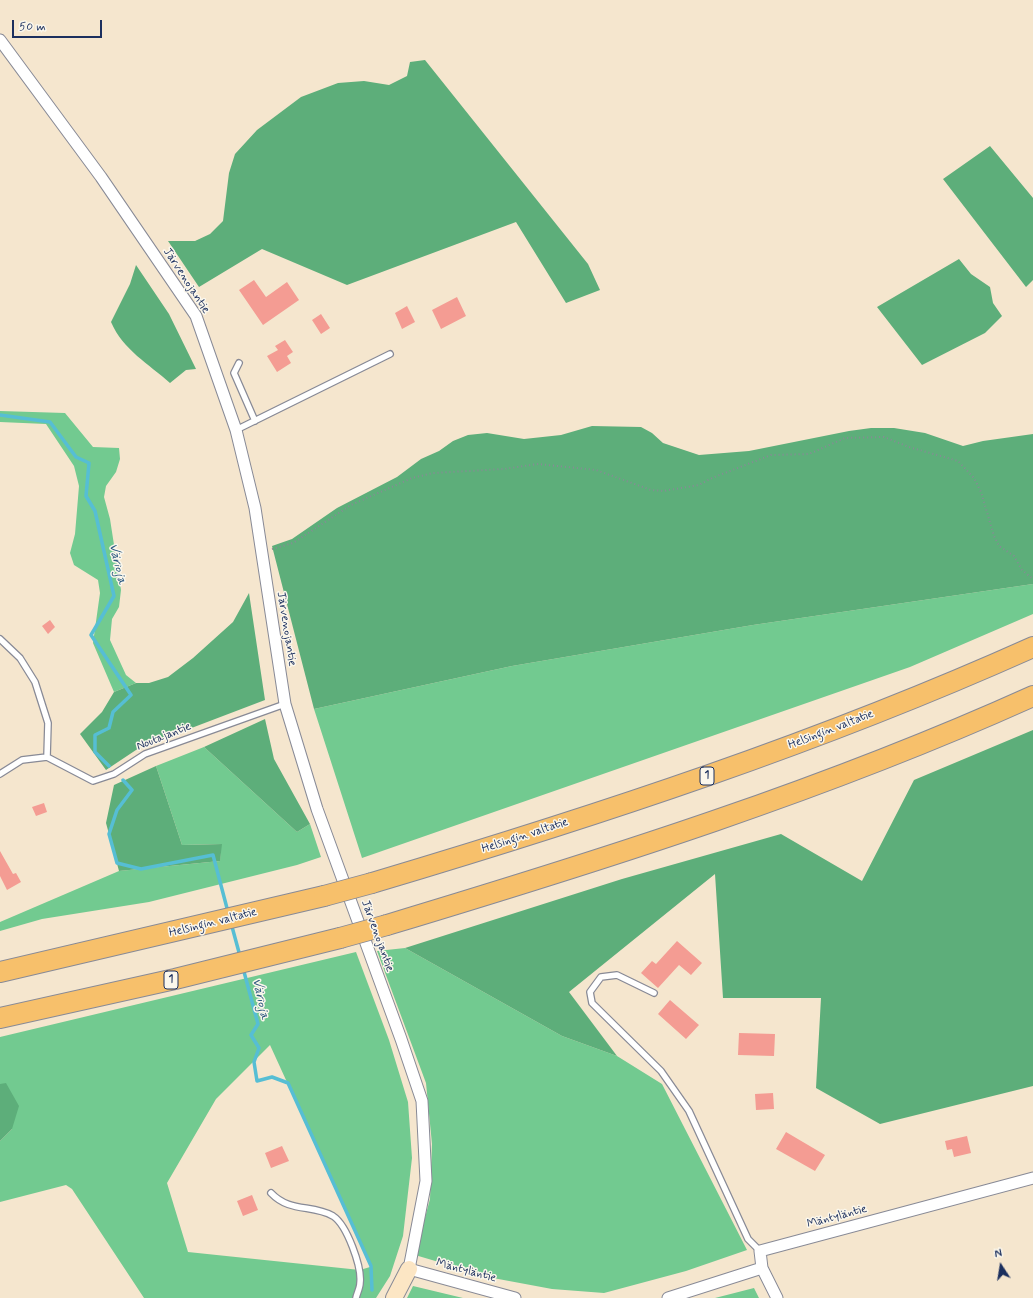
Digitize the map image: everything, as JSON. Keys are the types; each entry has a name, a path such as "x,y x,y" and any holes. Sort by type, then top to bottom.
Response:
{"highway":[{"name":"Helsingin valtatie","path":"0,972 324,896 513,841 753,760 881,711 1033,647"},
{"name":"1","path":"0,1018 175,979 340,938 527,883 775,799 899,752 1033,696"}],"street":[{"name":"Järvenojantie","path":"0,40 101,177 196,316 236,430 255,508 285,704 318,810 422,1101 426,1182 409,1268"},
{"name":"Mäntyläntie","path":"760,1251 1033,1178"},
{"path":"760,1251 762,1268 777,1298"},
{"path":"394,1298 409,1268"},
{"name":"Mäntyläntie","path":"409,1268 515,1298"},
{"path":"668,1298 762,1268"}],"lane":[{"path":"236,430 390,354"},
{"path":"239,363 234,373 254,421"},
{"path":"0,639 20,658 35,682 48,723 47,757 22,760 0,774"},
{"name":"Noutajantie","path":"47,757 93,780 114,774 146,754 285,704"},
{"path":"654,993 617,974 601,977 590,992 592,1003 661,1071 689,1111 748,1240 760,1251"},
{"path":"271,1193 286,1205 326,1214 334,1217 341,1224 355,1253 360,1270 360,1284 356,1298"}],"path":[{"path":"261,551 293,544 351,505 412,478 433,472 504,469 538,464 596,470 652,490 663,491 699,484 771,455 809,454 845,438 884,437 909,447 958,460 974,478 981,492 994,536 999,546 1014,556 1022,570 1033,579"}],"green space":[{"path":"425,60 588,264 600,290 566,303 516,222 347,285 262,249 199,287 168,241 195,241 210,234 223,221 229,173 235,154 257,130 301,97 338,83 364,81 389,85 407,76 410,62"},
{"path":"990,146 1033,198 1033,280 1026,287 943,179"},
{"path":"959,259 971,274 990,287 993,303 1002,316 985,333 922,365 877,307"},
{"path":"136,265 169,314 196,369 186,370 170,383 129,349 116,332 111,322 130,284"},
{"path":"0,411 65,413 93,447 119,448 120,459 116,472 106,486 104,497 110,519 121,590 119,607 112,619 110,640 126,675 136,683 114,692 93,643 100,593 98,580 74,565 70,553 75,534 79,486 74,466 46,424 0,422"},
{"path":"592,426 641,427 652,433 663,443 699,455 749,451 871,428 894,428 925,433 963,446 983,441 1033,434 1033,584 753,625 512,666 314,709 272,546 292,539 337,508 397,477 421,459 439,451 453,441 468,435 487,433 524,439 561,435"},
{"path":"1033,584 1033,614 910,667 362,858 314,709 512,666 753,625"},
{"path":"249,593 265,700 139,748 106,770 80,734 102,712 114,692 136,683 149,683 168,677 193,658 233,622"},
{"path":"265,719 274,759 310,824 297,832 204,747"},
{"path":"1033,730 1033,1086 880,1124 816,1088 821,998 723,998 715,874 569,992 617,1056 562,1036 405,948 622,879 781,834 862,881 914,780"},
{"path":"204,747 297,832 310,824 321,857 297,865 149,902 42,919 0,931 0,922 119,871 220,861 221,844 182,845 156,766"},
{"path":"156,766 182,845 222,844 220,861 119,871 106,823 114,785"},
{"path":"405,948 562,1036 617,1056 662,1084 747,1250 686,1271 604,1293 552,1289 493,1278 415,1255 430,1199 432,1144 426,1083 377,951"},
{"path":"356,952 389,1040 408,1102 412,1158 403,1236 390,1276 376,1298 144,1298 72,1189 66,1185 0,1202 0,1141 12,1129 6,1084 0,1084 0,1037","holes":["270,1045 371,1266 360,1270 188,1252 167,1183 216,1099"]},
{"path":"6,1083 19,1106 12,1129 0,1141 0,1084"},
{"path":"413,1286 463,1298 407,1298"},
{"path":"754,1288 759,1298 715,1298"}],"building":[{"path":"254,280 266,297 287,282 299,300 263,325 239,290"},
{"path":"457,297 466,316 441,329 432,310"},
{"path":"407,306 415,322 402,329 395,313"},
{"path":"321,314 330,328 321,334 312,320"},
{"path":"285,340 293,352 287,356 291,363 277,372 267,356 278,350 275,346"},
{"path":"50,620 55,627 48,634 42,626"},
{"path":"44,803 47,812 36,816 32,807"},
{"path":"0,851 13,874 16,873 21,882 7,890 0,876"},
{"path":"677,941 702,963 691,975 679,965 658,988 641,973 652,961 656,964"},
{"path":"670,1000 699,1025 686,1039 658,1014"},
{"path":"739,1033 775,1034 774,1056 738,1055"},
{"path":"773,1093 774,1109 756,1110 755,1094"},
{"path":"786,1132 825,1155 815,1171 776,1149"},
{"path":"967,1136 971,1153 954,1157 952,1149 947,1150 945,1141"},
{"path":"282,1146 289,1161 271,1168 265,1153"},
{"path":"252,1195 258,1210 243,1216 237,1201"}],"waterway":[{"name":"Värioja","path":"0,415 50,422 76,457 89,463 86,496 95,511 114,596 91,635 131,695 113,712 109,728 95,735 95,752 109,766"},
{"name":"Värioja","path":"123,780 132,790 117,810 109,834 117,863 141,869 213,855 228,912"},
{"name":"Värioja","path":"231,923 240,956"},
{"name":"Värioja","path":"243,968 258,1024 251,1035 259,1048 254,1062 257,1081 272,1077 288,1083 371,1266 372,1290"}]}
